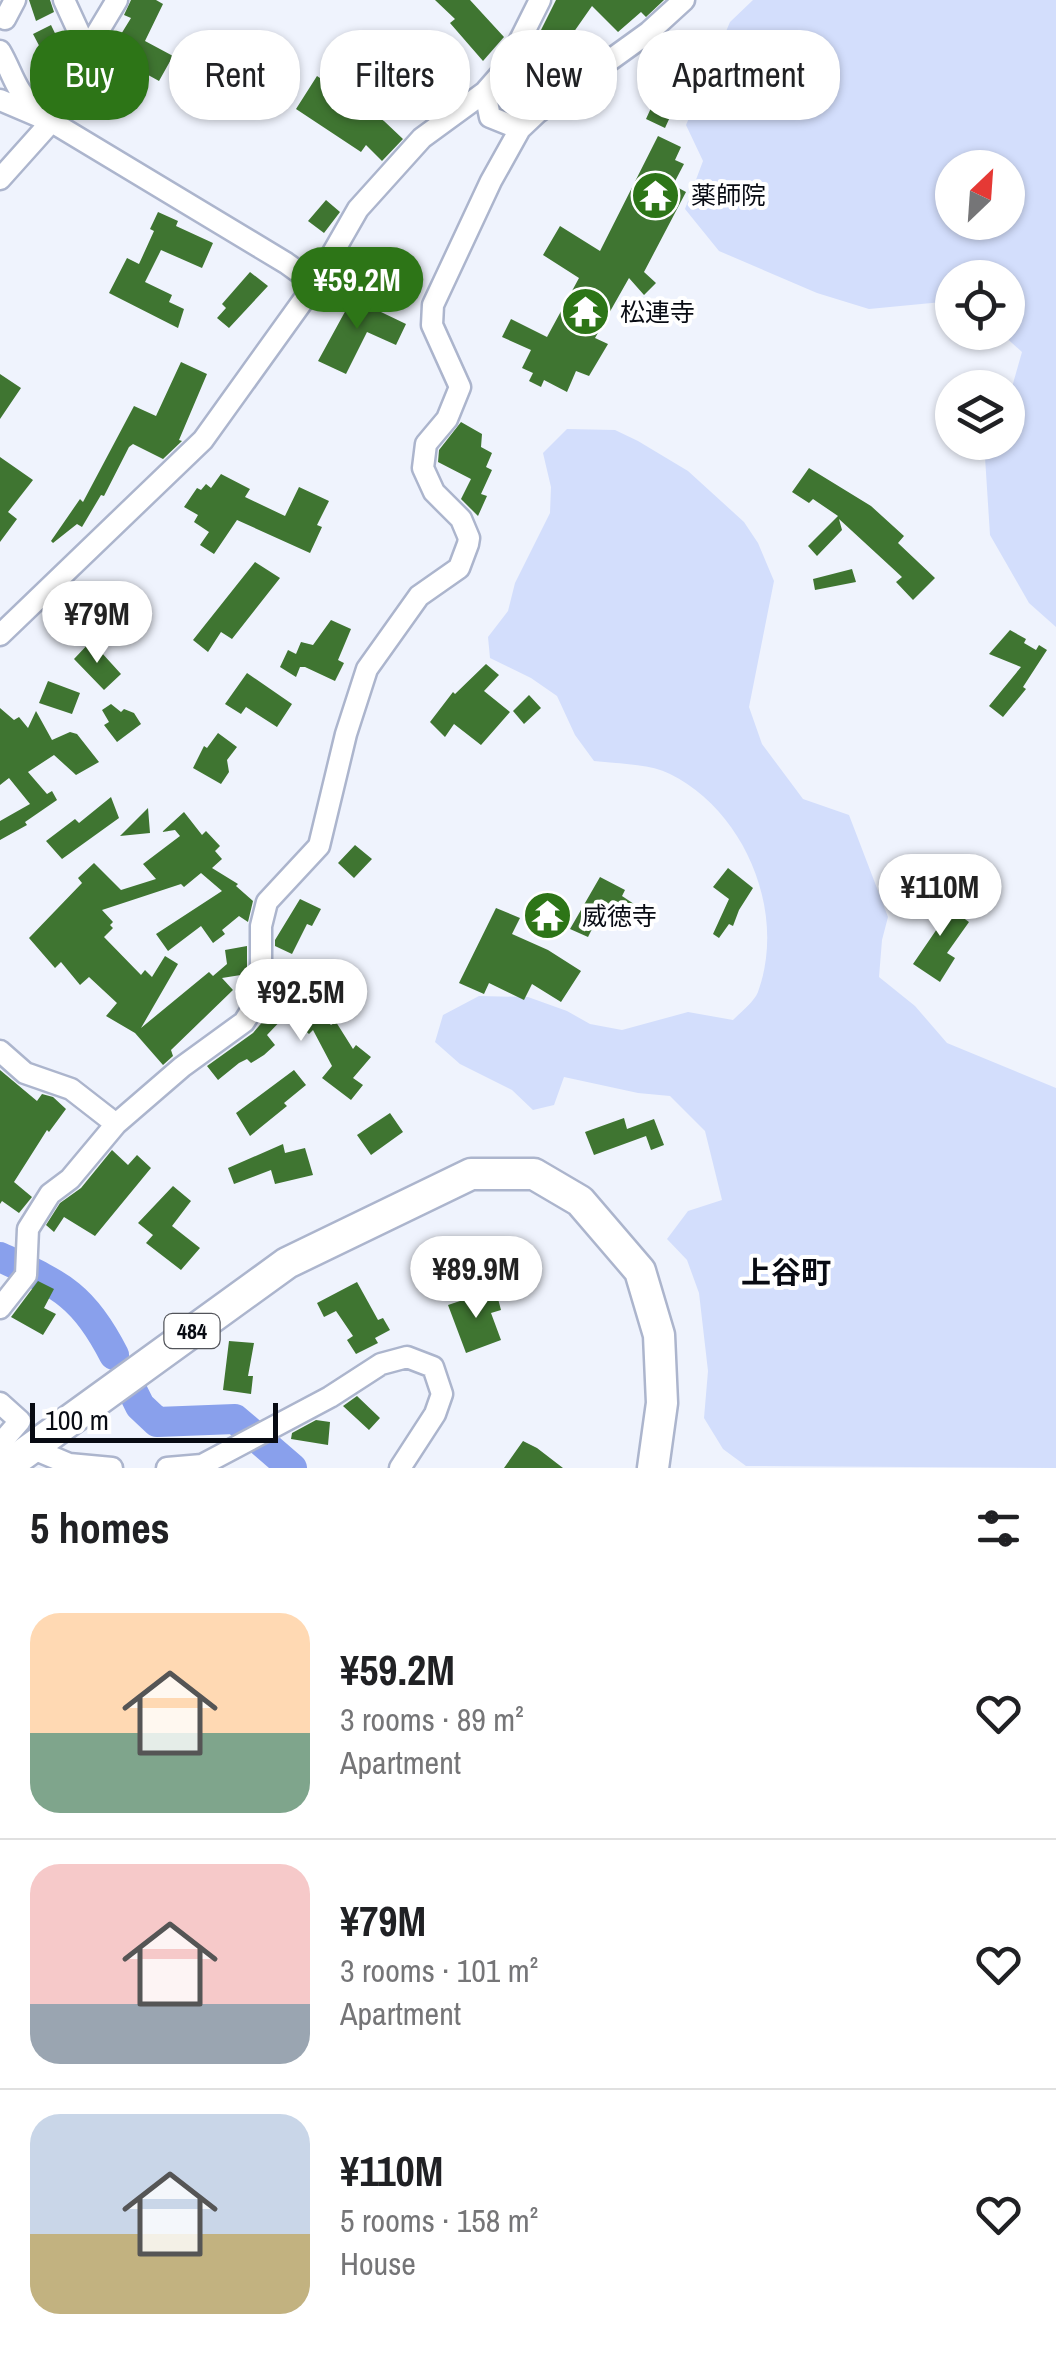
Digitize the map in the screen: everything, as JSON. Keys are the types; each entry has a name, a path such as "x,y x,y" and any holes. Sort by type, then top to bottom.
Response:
{"highway":[{"name":"484","path":"4,1468 287,1263 471,1174 534,1174 580,1201 640,1271 659,1335 662,1402 653,1468"}],"street":[{"path":"64,0 77,30"},
{"path":"98,30 117,0"},
{"path":"0,636 204,440 314,284 358,209 422,138 485,92 506,68 540,0"},
{"path":"0,1308 26,1275 28,1229 50,1194 70,1178 116,1124 244,1022 261,996 261,926 267,902 319,846 346,734 367,669 419,596 459,568 469,538 461,519 434,492 423,468 426,444 447,419 460,387 432,324 433,306 491,181 520,129 538,112 649,32 684,0"},
{"path":"0,50 11,70 5,90 314,284"},
{"path":"485,92 490,118 520,129"},
{"path":"0,179 52,122"},
{"path":"0,1052 25,1074 71,1089 116,1124"},
{"path":"166,1468 202,1465 330,1398 381,1364 407,1357 433,1366 442,1394 435,1414 400,1468"},
{"path":"0,1403 20,1421 0,1444"},
{"path":"31,1448 69,1464 112,1468"}],"shaded area":[{"path":"753,0 1056,0 1056,627 1029,603 990,535 985,460 1025,460 1025,370 1017,370 1020,350 1025,350 1025,260 935,260 935,303 869,309 817,293 719,251 685,209 703,161 686,125 688,120 840,120 840,30 727,30"},
{"path":"567,429 615,430 638,441 688,471 744,522 774,581 749,707 762,744 803,799 849,815 888,917 879,977 915,1006 947,1043 1056,1088 1056,1468 746,1466 723,1449 704,1418 708,1371 699,1293 687,1260 667,1239 688,1211 722,1200 705,1131 670,1096 564,1077 554,1105 533,1110 512,1090 460,1064 435,1042 443,1015 479,996 528,997 590,1024 622,1030 688,1012 733,1020 756,996 766,961 763,898 753,867 719,812 697,791 661,770 594,761 575,735 557,696 490,658 488,637 508,611 515,583 550,513 551,487 543,453"}],"building":[{"path":"29,0 50,0 54,12 36,21"},
{"path":"131,0 156,0 163,4 149,33 124,30 131,18 124,15"},
{"path":"435,0 470,0 498,30 490,30 490,53 483,61 470,46 470,30 456,30 450,23 455,19"},
{"path":"556,0 664,0 646,17 641,12 618,32 592,6 575,30 541,30"},
{"path":"149,43 169,54 169,63 159,81 149,75"},
{"path":"317,76 320,120 383,120 403,139 382,161 366,145 361,152 300,112 300,103"},
{"path":"648,120 669,120 665,128"},
{"path":"658,136 681,147 675,160 684,164 673,185 686,192 644,272 656,283 644,295 629,278 595,338 608,344 589,376 576,371 567,392 544,380 541,387 529,381 533,373 522,368 531,350 502,337 511,319 547,337 579,278 543,255 560,226 600,251"},
{"path":"326,200 340,212 324,233 308,221"},
{"path":"158,212 178,221 176,226 213,243 202,268 161,250 145,282 172,295 169,302 184,309 178,328 109,293 127,258 139,264"},
{"path":"250,272 268,286 229,328 217,318 226,308 222,304"},
{"path":"329,287 406,324 396,345 367,332 346,374 318,361 347,308 327,290"},
{"path":"181,362 207,374 179,440 182,441 163,459 133,444 129,447 104,496 101,495 82,527 77,524 53,543 80,499 83,502 134,406 156,416"},
{"path":"0,374 21,388 0,419"},
{"path":"461,422 482,434 481,447 492,453 486,467 492,470 481,494 487,496 478,516 461,499 471,479 438,462 439,450"},
{"path":"0,457 33,480 8,512 17,519 0,542"},
{"path":"809,468 871,506 904,536 898,543 935,578 913,600 896,582 902,577 839,519 842,530 817,556 808,546 838,516 813,499 809,503 792,492"},
{"path":"221,474 250,489 245,497 285,516 299,487 329,501 317,525 322,527 310,553 237,520 214,554 200,545 209,532 194,522 198,515 184,507 197,488 201,490 206,484 211,488"},
{"path":"255,562 280,578 232,639 221,632 208,652 193,640"},
{"path":"852,569 856,582 815,590 813,579"},
{"path":"331,620 351,629 338,660 344,663 335,681 305,667 300,667 296,677 280,667 288,650 296,654 301,642 313,645"},
{"path":"1010,630 1036,650 1039,645 1047,650 1023,687 1026,689 1003,717 989,706 1021,667 989,654"},
{"path":"91,641 121,674 104,690 74,659"},
{"path":"486,664 499,675 484,691 510,712 481,745 454,724 445,737 430,722 453,692"},
{"path":"247,673 292,704 277,727 246,707 241,714 225,704"},
{"path":"48,681 80,693 72,714 39,703"},
{"path":"529,695 541,708 524,724 513,711"},
{"path":"111,704 121,712 124,709 134,713 141,724 117,742 104,725 109,722 102,710"},
{"path":"0,708 14,720 19,717 28,728 36,711 52,740 70,732 77,734 99,762 76,775 54,755 28,772 47,794 52,791 57,800 25,822 27,825 0,840 0,821 30,804 9,778 0,785"},
{"path":"218,733 237,747 227,760 229,772 221,784 193,768 204,746 207,748"},
{"path":"111,797 119,818 62,859 46,841 75,819 79,823"},
{"path":"148,808 150,833 120,836"},
{"path":"184,812 202,835 206,831 220,846 215,851 222,859 212,868 238,884 253,901 248,922 239,916 213,943 201,926 168,951 156,934 222,891 201,873 184,887 181,884 102,910 113,922 113,928 104,937 141,975 145,970 152,977 165,956 178,964 141,1028 209,972 213,976 227,964 225,950 247,946 247,974 222,978 233,990 171,1050 173,1056 163,1065 135,1033 106,1016 117,1003 89,977 80,985 61,962 55,968 29,938 82,883 78,878 94,863 121,890 156,879 143,864 180,836 175,830 162,832"},
{"path":"355,845 372,859 354,878 338,863"},
{"path":"728,868 753,888 733,926 729,924 719,938 713,934 729,899 713,887"},
{"path":"600,877 625,890 622,896 646,912 643,918 614,906 610,915 601,911 588,937 570,929"},
{"path":"929,893 969,922 947,953 955,958 940,982 913,964 941,923 924,910"},
{"path":"300,899 321,909 312,926 307,924 292,954 275,946 275,940"},
{"path":"496,908 520,918 512,934 581,971 561,1002 532,984 524,1000 489,983 484,994 459,983"},
{"path":"285,989 293,996 298,992 303,1005 306,1001 331,1025 336,1022 353,1049 356,1045 371,1057 353,1078 363,1085 351,1100 322,1078 332,1066 313,1030 309,1034 287,1014 267,1035 275,1045 264,1055 251,1063 247,1059 239,1063 218,1080 207,1066 253,1033"},
{"path":"0,1070 37,1101 42,1094 53,1097 66,1109 47,1130 14,1182 32,1197 19,1213 2,1201 0,1204"},
{"path":"294,1070 306,1085 250,1136 236,1113"},
{"path":"390,1113 403,1132 371,1155 357,1135"},
{"path":"624,1118 627,1129 654,1119 664,1145 651,1150 646,1136 594,1155 585,1132"},
{"path":"283,1144 285,1153 305,1148 313,1175 275,1184 271,1170 234,1184 228,1168"},
{"path":"112,1150 128,1165 137,1155 151,1168 95,1236 64,1217 54,1232 46,1225 60,1203 81,1188"},
{"path":"173,1186 191,1201 172,1226 200,1248 181,1270 146,1243 153,1235 138,1223"},
{"path":"38,1281 54,1289 44,1308 56,1314 43,1335 11,1317"},
{"path":"357,1282 378,1320 383,1318 390,1330 375,1338 378,1343 356,1354 347,1340 353,1336 336,1311 324,1317 317,1303"},
{"path":"478,1295 479,1299 497,1295 501,1310 491,1313 501,1340 466,1353 448,1305"},
{"path":"229,1341 254,1343 248,1376 253,1376 251,1394 223,1390"},
{"path":"357,1396 380,1418 369,1430 343,1406"},
{"path":"316,1420 330,1422 328,1445 291,1439 292,1433"},
{"path":"523,1441 537,1448 563,1468 504,1468"}],"waterway":[{"path":"0,1257 68,1294 92,1318 114,1355"},
{"path":"130,1386 140,1406 157,1422 235,1419 292,1468"}],"place":[{"name":"薬師院","path":"656,195"},
{"name":"松連寺","path":"585,312"},
{"name":"威徳寺","path":"547,916"}],"district":[{"name":"上谷町","path":"786,1272"}]}
